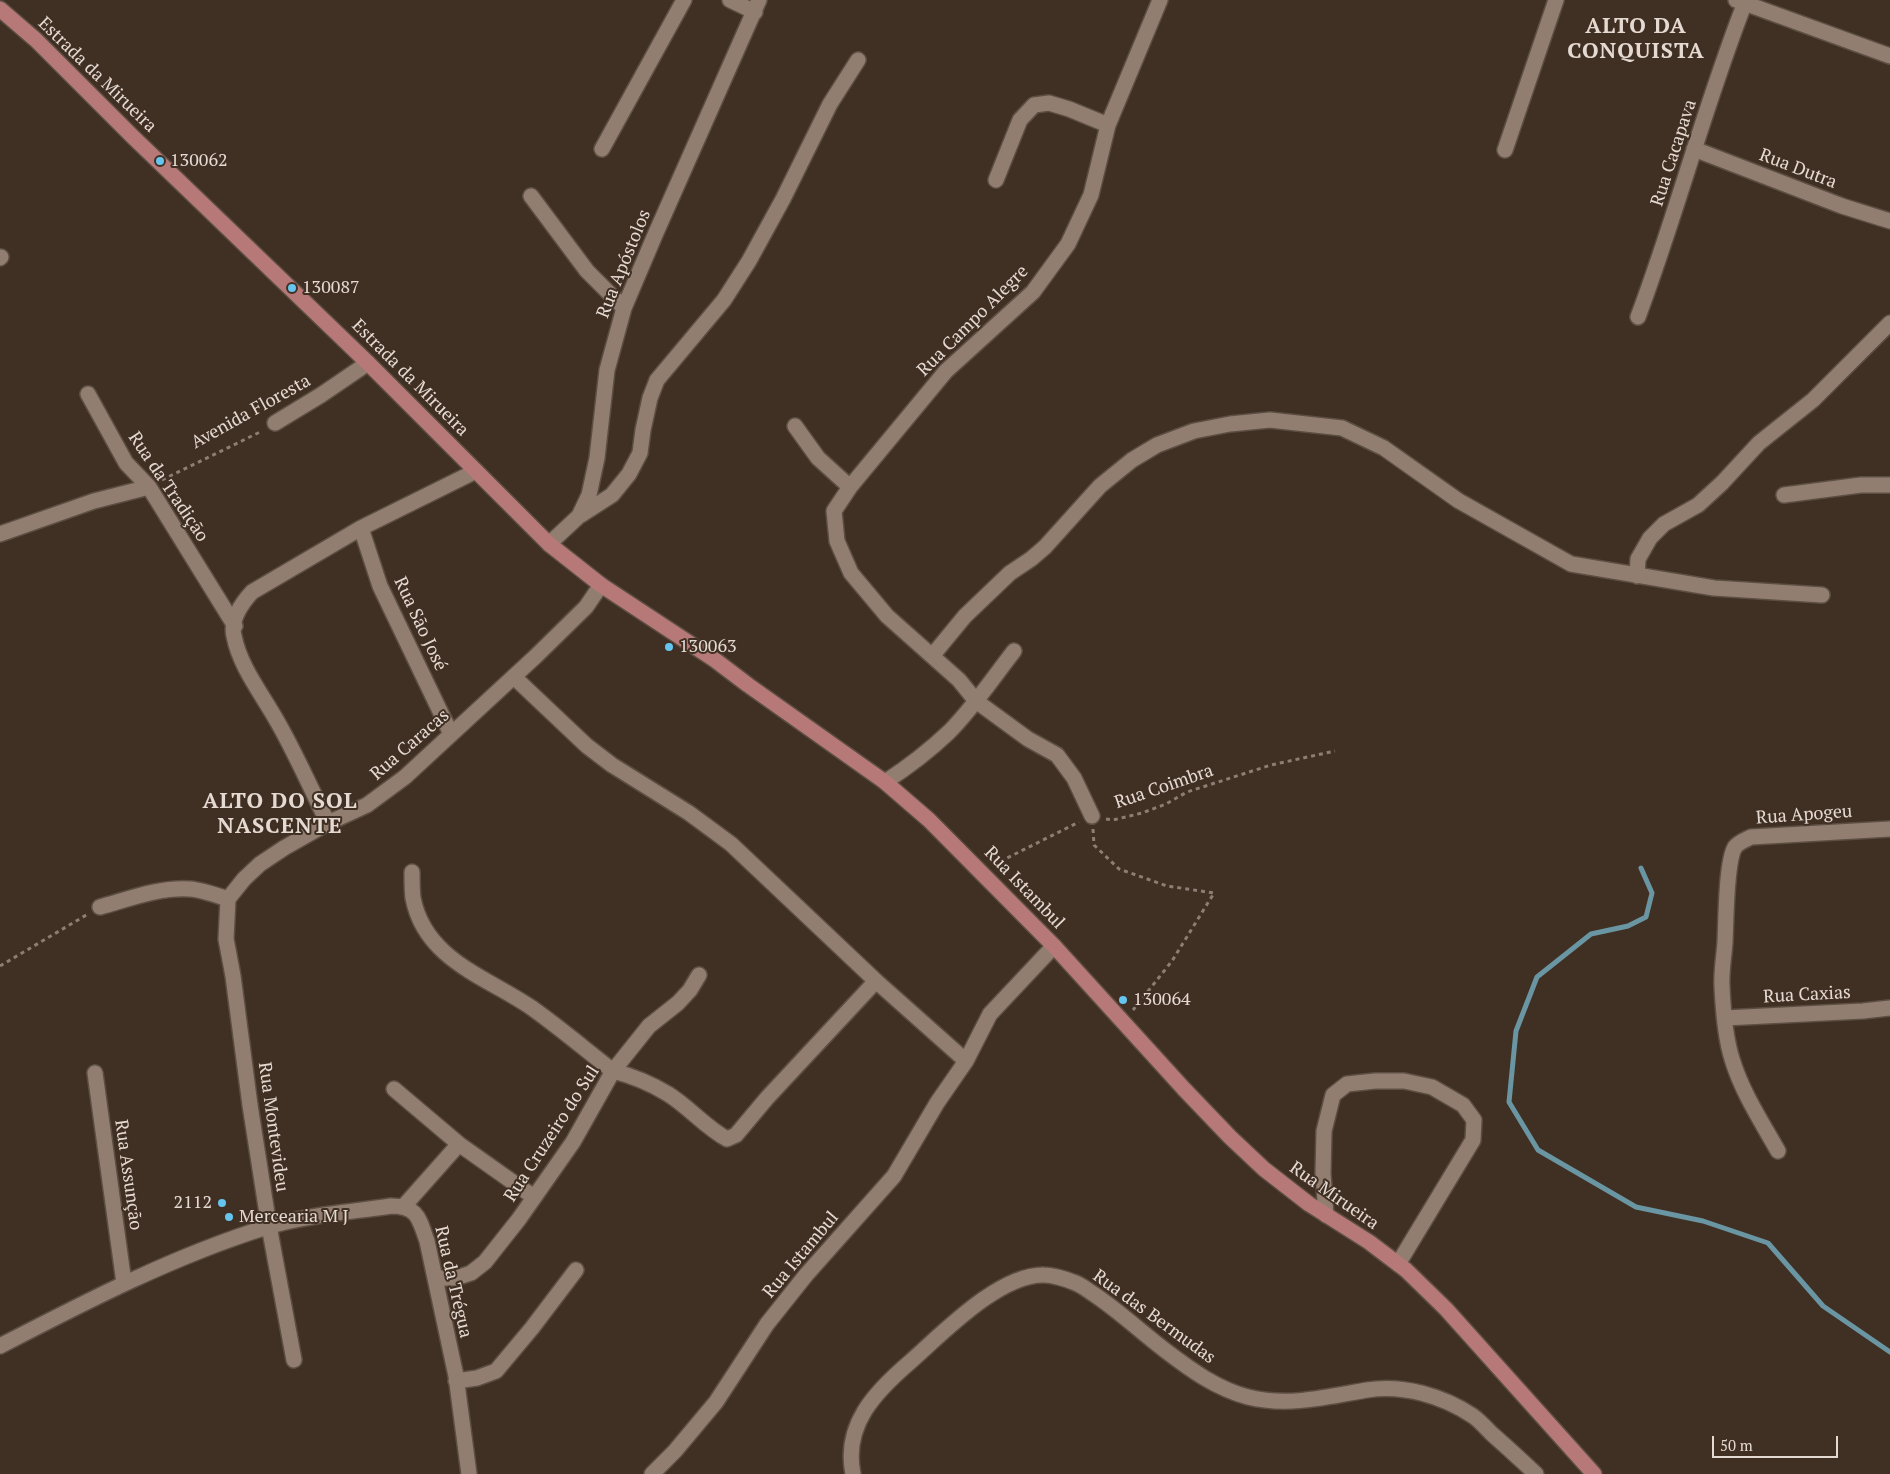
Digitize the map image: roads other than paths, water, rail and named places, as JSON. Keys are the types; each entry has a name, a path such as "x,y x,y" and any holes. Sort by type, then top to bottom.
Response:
{"main road":[{"name":"Estrada da Mirueira","path":"0,9 36,40 139,143 368,363 549,544 601,584"},
{"name":"Rua Istambul","path":"601,584 715,660 885,782 981,871 1054,946"},
{"name":"Rua Mirueira","path":"1054,946 1184,1089 1264,1169 1309,1204 1369,1242 1406,1270 1446,1309 1594,1474"}],"street":[{"path":"602,148 684,0"},
{"path":"730,0 757,6"},
{"name":"Rua Campo Alegre","path":"932,656 887,616 851,573 837,541 834,511 850,487 946,371 1033,292 1068,244 1091,195 1108,125 1160,0"},
{"path":"1505,150 1556,0"},
{"path":"1742,1 1890,56"},
{"name":"Rua Cacapava","path":"1638,317 1661,257 1742,1"},
{"name":"Rua Apóstolos","path":"549,544 580,516 589,495 597,458 608,370 624,308 757,6"},
{"path":"580,516 612,495 629,474 640,454 642,430 650,398 657,380 724,300 744,269 783,199 830,104 858,60"},
{"path":"996,180 1020,120 1034,105 1050,103 1108,125"},
{"name":"Rua Dutra","path":"1694,148 1842,206 1890,221"},
{"path":"531,196 587,271 624,308"},
{"path":"1637,576 1638,559 1650,538 1664,524 1698,504 1722,484 1759,443 1813,400 1890,323"},
{"name":"Avenida Floresta","path":"276,423 322,395 368,363"},
{"name":"Rua da Tradição","path":"88,394 126,463 149,486 234,626"},
{"path":"1092,816 1074,778 1057,755 1028,739 976,701 959,680 932,656 965,616 1010,573 1045,547 1100,486 1132,460 1157,446 1194,432 1230,424 1270,420 1342,428 1384,448 1459,501 1571,564 1714,588 1822,595"},
{"path":"795,426 818,458 850,487"},
{"path":"328,823 278,722 243,662 233,635 236,616 244,601 252,592 360,528 476,471"},
{"path":"1784,495 1862,485 1890,485"},
{"path":"1,531 94,501 149,486"},
{"name":"Rua São José","path":"360,528 380,586 452,734"},
{"name":"Rua Caracas","path":"228,899 244,879 260,864 328,823 367,805 405,777 514,677 586,607 601,584"},
{"path":"885,782 914,762 949,732 976,701 1014,651"},
{"path":"514,677 587,746 612,765 689,813 730,844 876,981 966,1061"},
{"name":"Rua Apogeu","path":"1725,1018 1722,986 1726,902 1731,858 1735,848 1742,841 1751,837 1890,829"},
{"path":"412,872 413,897 417,912 426,931 441,950 454,962 531,1008 613,1071 648,1026 678,1003 690,990 699,975"},
{"path":"100,907 155,892 177,889 191,889 228,899"},
{"name":"Rua Montevideu","path":"228,899 226,939 269,1226 294,1360"},
{"name":"Rua Istambul","path":"652,1474 675,1451 716,1402 767,1324 806,1275 894,1176 966,1061 990,1014 1054,946"},
{"name":"Rua Cruzeiro do Sul","path":"435,1278 456,1278 471,1273 485,1262 520,1219 573,1142 613,1071 636,1077 669,1094 715,1132 728,1139 736,1135 767,1098 876,981"},
{"name":"Rua Caxias","path":"1725,1018 1890,1008"},
{"path":"1725,1018 1732,1058 1740,1082 1754,1112 1778,1151"},
{"name":"Rua Assunção","path":"95,1073 124,1282"},
{"path":"1326,1215 1323,1173 1324,1131 1333,1095 1347,1084 1375,1081 1404,1081 1432,1087 1463,1105 1474,1120 1473,1140 1398,1264"},
{"path":"394,1089 459,1144 534,1197"},
{"path":"0,1346 124,1282 269,1226 391,1206 404,1206 459,1144"},
{"name":"Rua da Trégua","path":"404,1206 412,1210 420,1221 427,1241 456,1381 469,1474"},
{"path":"456,1381 476,1378 496,1370 532,1328 576,1270"},
{"name":"Rua das Bermudas","path":"854,1474 852,1438 864,1409 886,1382 953,1324 993,1293 1020,1280 1044,1275 1074,1282 1102,1300 1189,1368 1214,1384 1247,1397 1281,1402 1336,1397 1369,1390 1396,1389 1418,1392 1439,1398 1475,1418 1536,1474"}],"waterway":[{"path":"1641,868 1652,893 1646,917 1628,926 1591,934 1537,977 1516,1031 1509,1102 1538,1150 1636,1207 1703,1221 1768,1243 1823,1306 1890,1352"}],"place":[{"name":"130062","path":"160,161"},
{"name":"130087","path":"292,288"},
{"name":"130063","path":"669,647"},
{"name":"130064","path":"1123,1000"},
{"name":"2112","path":"222,1203"},
{"name":"Mercearia M J","path":"229,1217"}],"district":[{"name":"ALTO DA CONQUISTA","path":"1636,40"},
{"name":"ALTO DO SOL NASCENTE","path":"280,814"}]}
